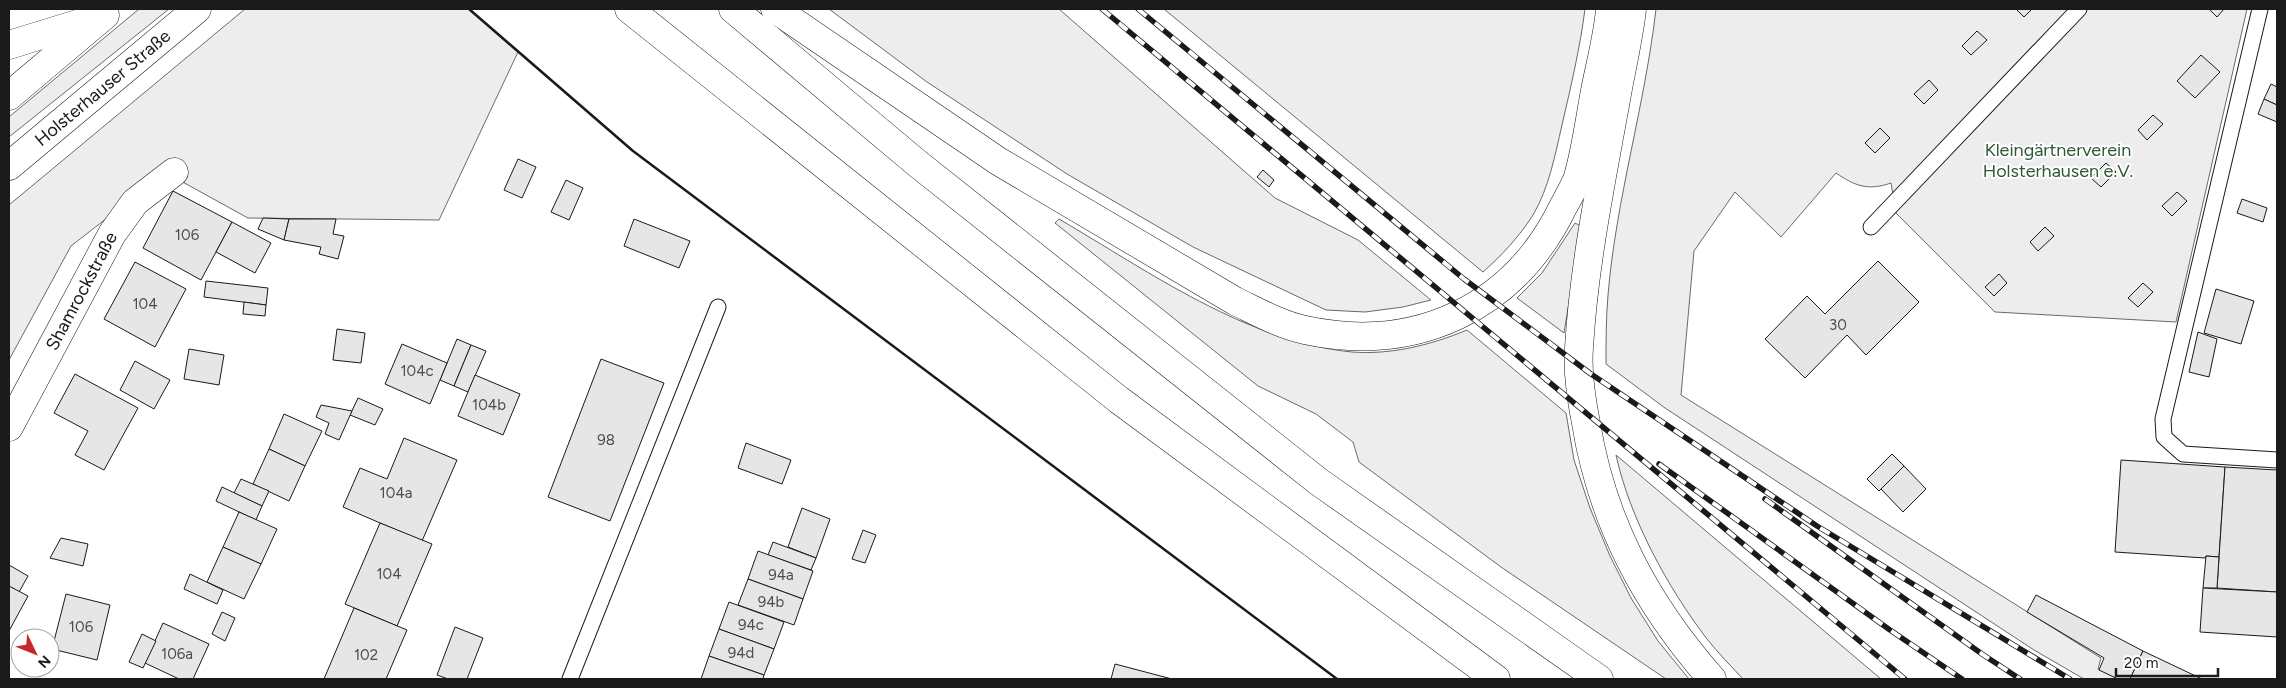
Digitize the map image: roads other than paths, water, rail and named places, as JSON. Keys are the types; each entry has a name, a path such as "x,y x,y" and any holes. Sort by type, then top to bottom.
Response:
{"main road":[{"name":"Holsterhauser Straße","path":"9,166 197,9"},
{"path":"629,9 1119,400 1496,679"},
{"path":"733,9 918,164 1320,482 1599,679"},
{"path":"775,9 998,161 1236,302 1275,320 1305,330 1345,335 1388,336 1428,327 1461,314 1501,288 1520,271 1553,228 1577,179 1610,9"},
{"path":"1632,9 1585,288 1578,350 1580,391 1597,475 1622,546 1640,580 1665,620 1712,679"},
{"path":"9,45 108,13"},
{"path":"9,96 108,13"},
{"name":"Shamrockstraße","path":"9,427 112,234 136,202 174,172"}],"lane":[{"path":"1871,227 2079,9"},
{"path":"2260,9 2163,418 2164,437 2183,454 2277,460"},
{"path":"570,679 718,307"}],"railway":[{"path":"1102,9 1905,679"},
{"path":"1138,9 1464,279 1591,374 1817,526 2070,679"},
{"path":"1659,464 1890,630 1962,679"},
{"path":"1765,499 2020,679"}],"park label":[{"name":"Kleingärtnerverein Holsterhausen e.V.","path":"2058,160"}]}
